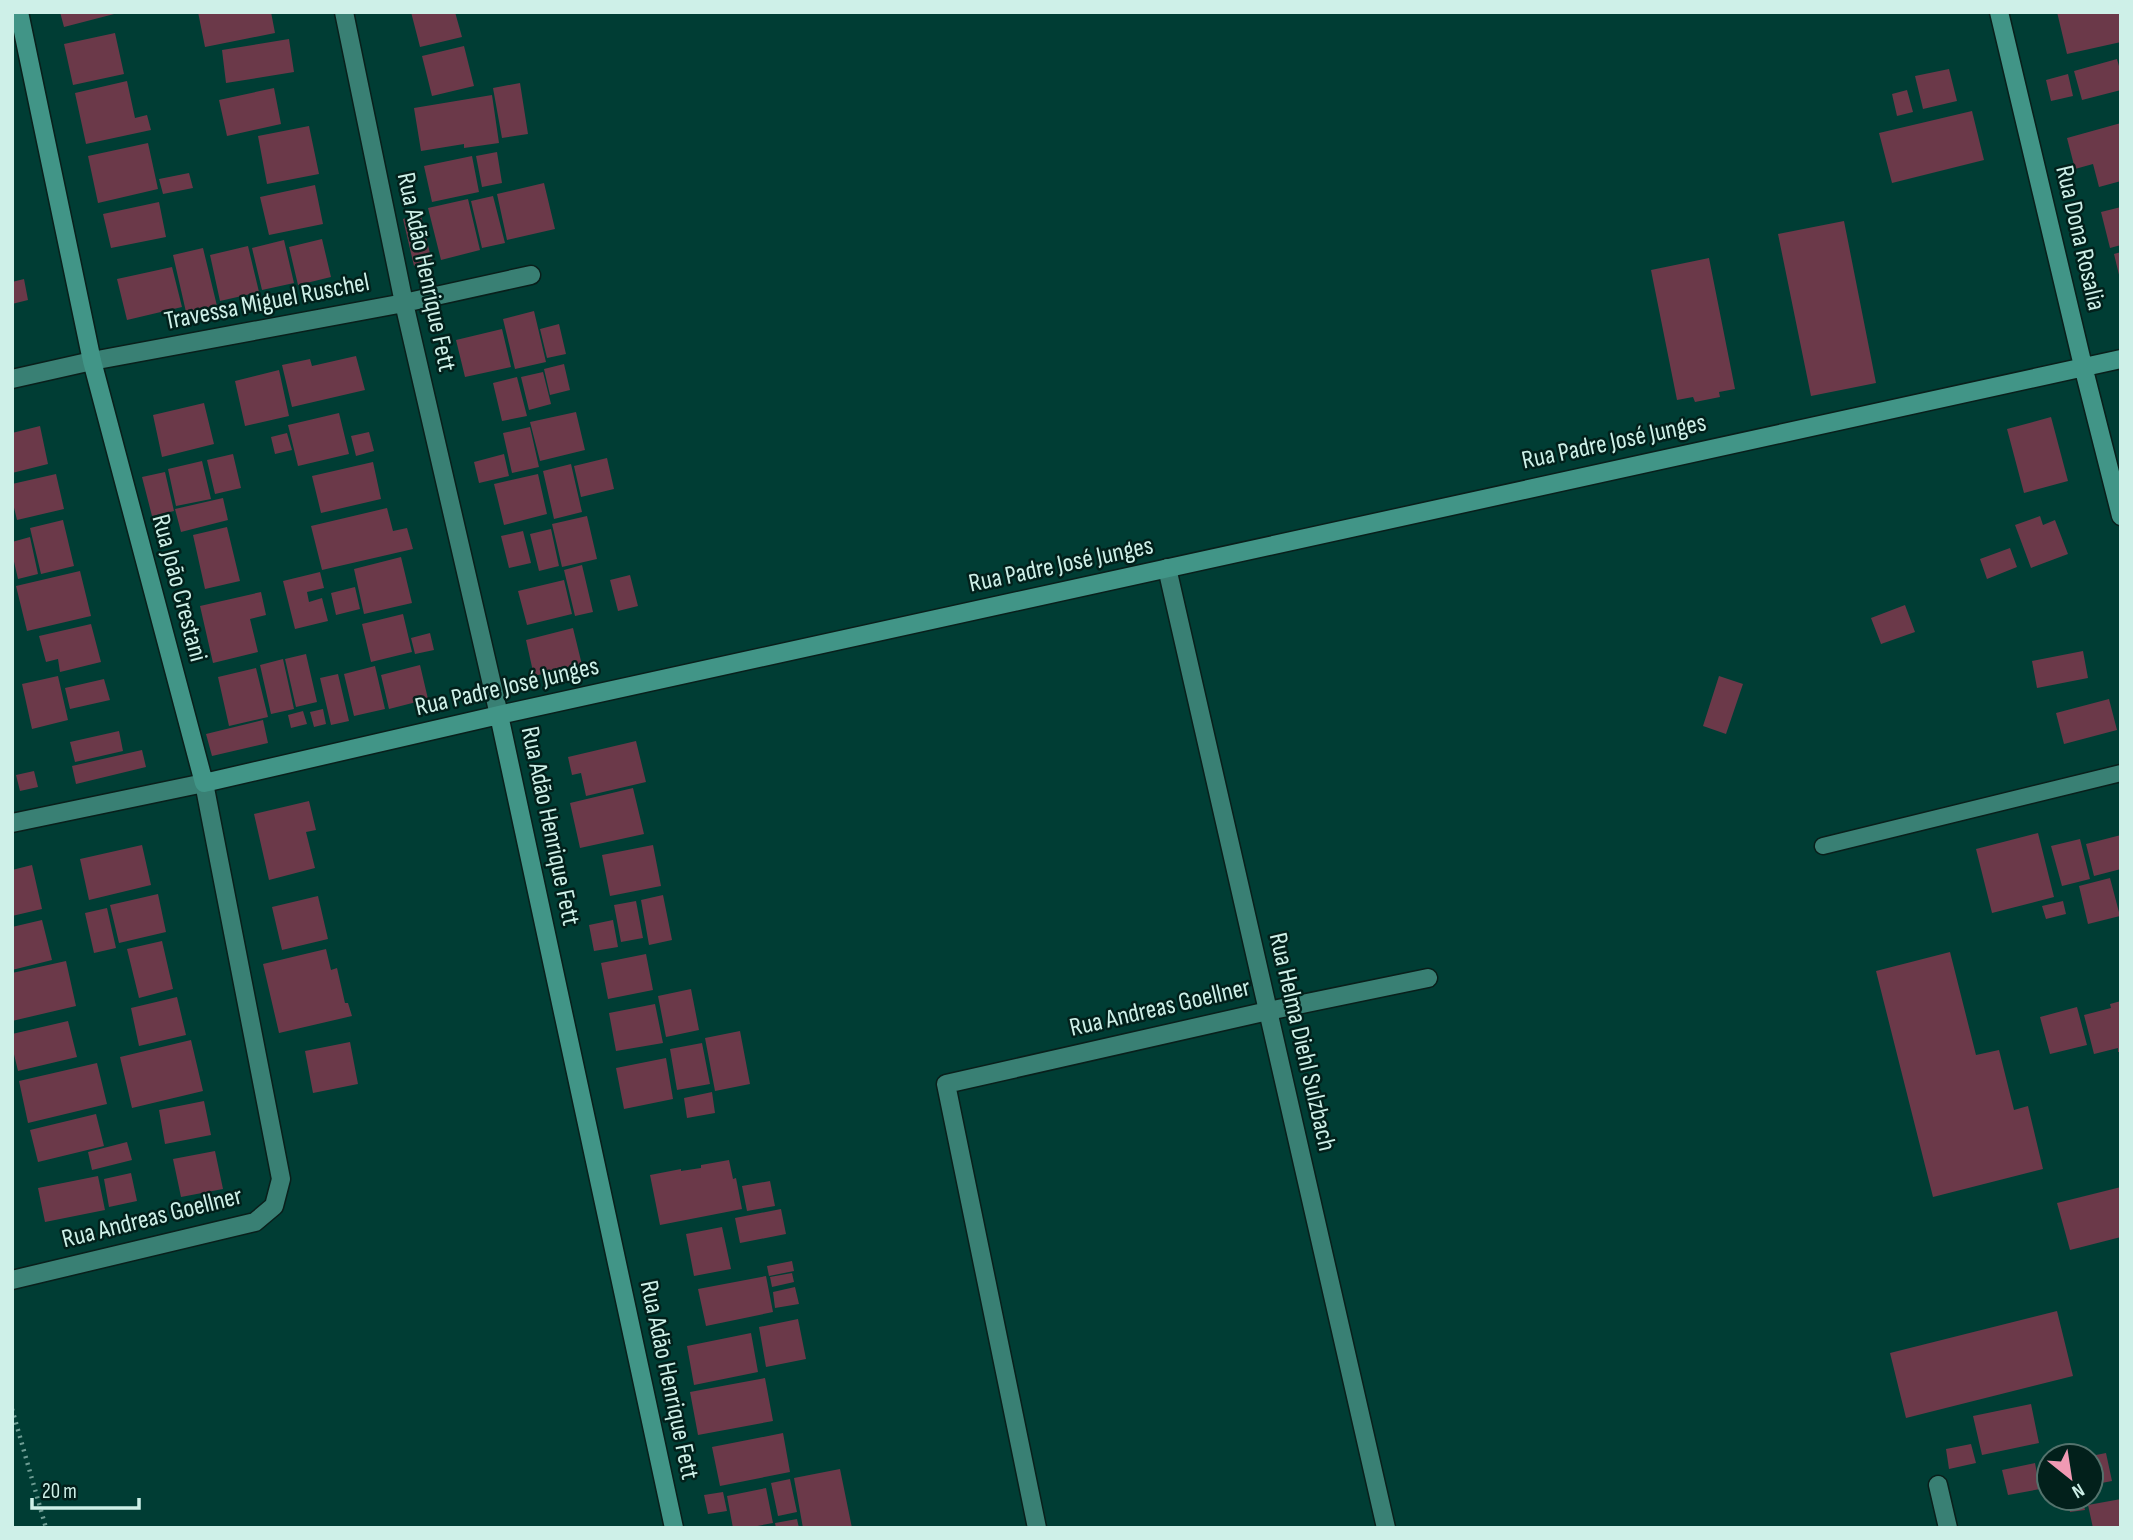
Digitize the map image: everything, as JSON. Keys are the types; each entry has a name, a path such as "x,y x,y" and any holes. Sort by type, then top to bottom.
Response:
{"street":[{"name":"Rua João Crestani","path":"19,12 92,361 204,783 281,1179"},
{"name":"Rua Adão Henrique Fett","path":"344,12 404,303 499,715 674,1528"},
{"name":"Rua Dona Rosalia","path":"1999,12 2121,516"},
{"name":"Travessa Miguel Ruschel","path":"12,379 92,361 404,303 531,275"},
{"name":"Rua Padre José Junges","path":"12,823 204,783 499,715 2121,359"},
{"name":"Rua Helma Diehl Sulzbach","path":"1167,568 1386,1528"},
{"name":"Rua Andreas Goellner","path":"1037,1528 946,1084 1268,1011 1428,978"},
{"name":"Rua Andreas Goellner","path":"12,1280 255,1222 274,1206 281,1179"},
{"path":"1938,1485 1948,1528"}],"lane":[{"path":"1823,846 2121,773"}],"path":[{"path":"12,1409 46,1528"}],"building":[{"path":"60,12 117,12 118,13 64,27"},
{"path":"198,12 271,12 275,33 205,47"},
{"path":"411,12 455,12 462,37 420,47"},
{"path":"2057,12 2121,12 2121,42 2067,54"},
{"path":"115,33 124,74 73,85 64,44"},
{"path":"289,39 294,72 226,83 222,50"},
{"path":"464,46 474,86 432,96 422,56"},
{"path":"2117,59 2121,73 2121,90 2082,100 2074,71"},
{"path":"1949,69 1957,101 1923,109 1915,76"},
{"path":"2068,74 2073,96 2051,101 2046,80"},
{"path":"127,81 135,118 147,115 151,130 86,144 75,93"},
{"path":"520,83 528,134 502,138 493,88"},
{"path":"274,88 281,124 227,136 219,100"},
{"path":"1907,90 1913,112 1897,116 1892,94"},
{"path":"492,95 499,143 464,148 464,144 421,151 414,108"},
{"path":"1972,111 1984,160 1892,183 1879,133"},
{"path":"2121,123 2121,181 2099,187 2093,164 2075,169 2067,138"},
{"path":"309,126 319,174 267,184 258,136"},
{"path":"148,143 158,189 98,203 88,156"},
{"path":"497,152 502,183 482,187 476,156"},
{"path":"472,156 479,192 432,202 424,166"},
{"path":"189,173 193,188 163,194 159,179"},
{"path":"544,183 555,229 507,240 497,194"},
{"path":"315,185 323,224 269,235 260,197"},
{"path":"493,196 505,243 482,248 471,201"},
{"path":"468,199 480,250 441,260 428,208"},
{"path":"159,202 166,237 111,248 103,214"},
{"path":"2121,207 2121,245 2110,248 2101,212"},
{"path":"421,215 432,262 414,266 403,219"},
{"path":"1844,221 1876,383 1811,396 1778,234"},
{"path":"322,239 331,277 298,285 289,247"},
{"path":"284,240 294,283 262,290 252,248"},
{"path":"248,246 259,292 220,301 210,255"},
{"path":"203,248 217,306 186,312 173,255"},
{"path":"2121,252 2121,279 2120,279 2114,254"},
{"path":"1709,258 1735,389 1719,392 1720,397 1695,402 1693,397 1677,400 1651,270"},
{"path":"172,267 182,307 127,320 117,279"},
{"path":"24,279 28,300 12,304 12,282"},
{"path":"534,311 546,362 515,369 503,319"},
{"path":"559,324 566,354 547,358 540,329"},
{"path":"502,329 511,367 465,377 456,340"},
{"path":"356,356 365,390 292,407 282,365 310,359 312,366"},
{"path":"564,364 570,390 550,395 544,369"},
{"path":"279,370 289,416 245,426 235,381"},
{"path":"543,372 551,404 529,410 521,377"},
{"path":"517,377 527,416 502,421 493,383"},
{"path":"204,403 214,444 162,457 153,415"},
{"path":"576,412 585,450 540,461 530,422"},
{"path":"339,413 349,454 298,466 288,425"},
{"path":"2051,417 2068,481 2024,493 2007,429"},
{"path":"40,426 48,464 12,473 12,433"},
{"path":"530,427 539,467 512,473 503,433"},
{"path":"369,432 374,451 356,456 351,436"},
{"path":"287,433 292,450 275,454 271,437"},
{"path":"233,454 241,488 215,494 207,460"},
{"path":"504,454 509,476 479,483 474,462"},
{"path":"607,458 614,489 581,497 574,466"},
{"path":"202,461 211,499 176,506 168,469"},
{"path":"373,462 381,499 321,513 312,476"},
{"path":"571,464 582,512 554,519 543,471"},
{"path":"165,472 174,511 152,516 142,477"},
{"path":"56,474 64,509 17,520 12,484"},
{"path":"538,474 547,514 504,525 494,484"},
{"path":"223,498 228,520 181,532 175,509"},
{"path":"387,508 393,531 407,528 413,549 322,570 311,526"},
{"path":"587,516 597,559 562,567 552,524"},
{"path":"2040,516 2043,525 2055,520 2068,554 2031,568 2015,525"},
{"path":"63,520 74,566 41,574 30,528"},
{"path":"227,527 240,581 205,589 193,535"},
{"path":"551,529 559,566 539,571 530,534"},
{"path":"523,531 531,563 509,568 501,536"},
{"path":"30,537 38,574 18,579 12,542"},
{"path":"2010,548 2017,567 1987,579 1980,559"},
{"path":"401,557 412,603 364,614 354,569"},
{"path":"582,565 593,612 575,616 564,570"},
{"path":"80,571 91,616 27,631 16,586"},
{"path":"320,572 324,588 307,592 309,602 322,598 328,621 295,629 283,581"},
{"path":"630,575 638,606 618,611 610,580"},
{"path":"564,580 572,614 527,625 518,591"},
{"path":"355,587 360,609 336,615 331,593"},
{"path":"261,592 266,615 250,619 258,652 213,663 200,606"},
{"path":"1905,605 1915,632 1881,644 1871,618"},
{"path":"403,614 412,652 371,662 362,624"},
{"path":"91,624 101,662 60,672 58,659 46,662 39,636"},
{"path":"573,628 582,665 534,676 526,640"},
{"path":"430,633 434,650 415,654 411,638"},
{"path":"2083,651 2088,678 2037,688 2032,661"},
{"path":"306,654 317,702 296,707 285,659"},
{"path":"283,659 294,709 271,714 260,665"},
{"path":"420,665 428,699 389,709 381,675"},
{"path":"375,666 385,709 354,716 344,674"},
{"path":"256,668 268,717 229,726 218,677"},
{"path":"338,674 349,721 331,725 320,678"},
{"path":"58,676 68,720 32,729 22,684"},
{"path":"1719,676 1743,684 1726,734 1703,726"},
{"path":"104,679 110,700 70,709 65,688"},
{"path":"2109,699 2117,730 2064,744 2056,713"},
{"path":"323,709 326,724 314,727 310,712"},
{"path":"303,711 307,724 291,728 288,715"},
{"path":"263,720 268,743 212,756 206,734"},
{"path":"119,731 123,751 75,762 70,742"},
{"path":"636,741 646,782 586,796 581,773 572,775 568,757"},
{"path":"142,750 146,767 76,784 72,766"},
{"path":"34,771 38,787 20,791 16,775"},
{"path":"633,788 644,834 580,848 570,803"},
{"path":"309,801 316,830 306,832 315,868 269,880 254,814"},
{"path":"2038,833 2054,897 1992,913 1976,849"},
{"path":"2121,835 2121,869 2094,876 2086,844"},
{"path":"2080,839 2090,879 2062,886 2051,846"},
{"path":"142,845 151,885 89,900 80,859"},
{"path":"653,845 661,886 610,896 602,855"},
{"path":"32,865 42,909 12,916 12,870"},
{"path":"2110,878 2120,916 2088,924 2079,886"},
{"path":"158,894 166,932 119,943 110,905"},
{"path":"663,895 672,940 649,945 641,900"},
{"path":"318,896 328,939 282,950 272,907"},
{"path":"636,901 643,938 621,942 614,905"},
{"path":"2063,901 2066,914 2046,919 2042,906"},
{"path":"107,908 116,948 94,953 85,913"},
{"path":"42,920 52,960 12,970 12,927"},
{"path":"613,920 618,947 594,951 589,925"},
{"path":"162,941 173,989 139,998 127,949"},
{"path":"326,949 331,970 337,968 345,1003 348,1003 352,1016 279,1033 263,964"},
{"path":"1950,952 1976,1055 1999,1050 2014,1110 2028,1106 2043,1169 1933,1197 1876,971"},
{"path":"646,954 653,990 608,999 601,963"},
{"path":"66,961 76,1006 12,1021 12,973"},
{"path":"691,989 699,1030 666,1037 658,996"},
{"path":"177,997 186,1035 139,1046 131,1008"},
{"path":"2121,1001 2121,1052 2118,1052 2118,1048 2094,1054 2084,1015 2111,1008 2110,1004"},
{"path":"655,1004 663,1043 616,1051 609,1013"},
{"path":"2077,1007 2087,1045 2050,1054 2040,1017"},
{"path":"68,1021 77,1057 18,1071 12,1034"},
{"path":"740,1031 750,1084 715,1091 705,1038"},
{"path":"191,1040 203,1091 132,1108 120,1057"},
{"path":"350,1042 358,1084 313,1093 305,1051"},
{"path":"702,1043 710,1084 677,1090 670,1049"},
{"path":"666,1058 673,1099 624,1109 616,1068"},
{"path":"97,1063 107,1104 28,1123 19,1081"},
{"path":"712,1092 715,1113 687,1118 684,1098"},
{"path":"204,1101 211,1135 165,1144 159,1110"},
{"path":"96,1114 104,1146 38,1162 30,1130"},
{"path":"127,1142 132,1160 92,1170 88,1152"},
{"path":"215,1151 223,1189 181,1197 173,1159"},
{"path":"729,1160 733,1179 736,1178 742,1209 660,1225 650,1175 701,1168 701,1165"},
{"path":"131,1173 137,1201 109,1207 104,1179"},
{"path":"98,1176 105,1210 45,1222 38,1188"},
{"path":"770,1181 775,1206 747,1211 742,1186"},
{"path":"2121,1187 2121,1237 2070,1250 2057,1203"},
{"path":"781,1209 786,1234 740,1243 735,1218"},
{"path":"722,1227 731,1269 694,1276 686,1234"},
{"path":"792,1261 794,1271 769,1276 767,1266"},
{"path":"792,1273 794,1282 772,1287 770,1277"},
{"path":"766,1276 773,1312 706,1326 698,1289"},
{"path":"795,1287 799,1304 775,1308 773,1292"},
{"path":"2057,1311 2073,1376 1906,1418 1890,1353"},
{"path":"798,1319 806,1359 766,1367 759,1327"},
{"path":"751,1333 758,1372 694,1385 687,1346"},
{"path":"765,1378 773,1421 698,1435 690,1392"},
{"path":"2031,1404 2039,1442 1982,1455 1973,1416"},
{"path":"783,1433 790,1472 720,1486 712,1447"},
{"path":"1971,1444 1976,1463 1949,1469 1946,1449"},
{"path":"2105,1453 2112,1481 2105,1482"},
{"path":"2035,1463 2035,1490 2008,1495 2002,1470"},
{"path":"840,1469 852,1528 803,1528 794,1478"},
{"path":"790,1479 797,1512 778,1516 771,1483"},
{"path":"766,1488 773,1523 733,1528 727,1496"},
{"path":"723,1492 727,1511 708,1514 704,1495"},
{"path":"2121,1499 2121,1528 2093,1528 2090,1512 2105,1512 2105,1502"},
{"path":"797,1519 799,1528 776,1528 775,1523"}]}
